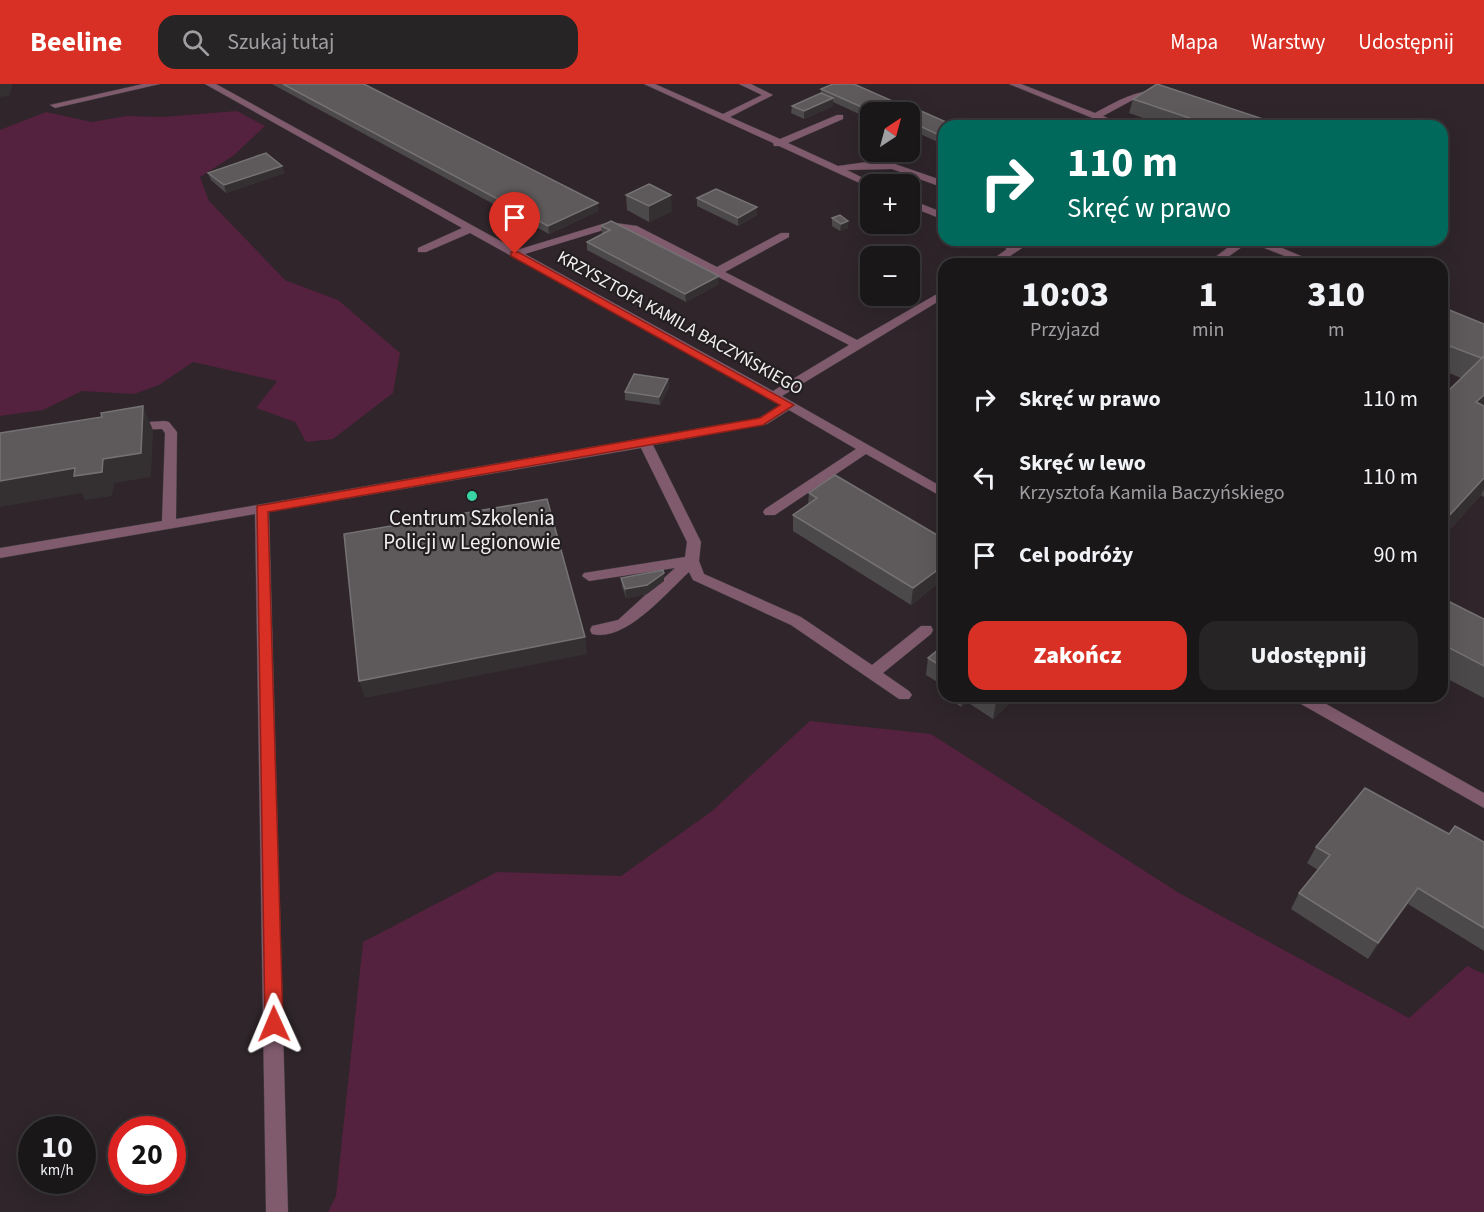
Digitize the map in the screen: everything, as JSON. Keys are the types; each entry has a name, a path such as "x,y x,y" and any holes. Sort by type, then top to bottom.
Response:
{"lane":[{"path":"55,105 156,84"},
{"name":"KRZYSZTOFA KAMILA BACZYŃSKIEGO","path":"208,84 773,396 938,491"},
{"path":"648,84 860,180"},
{"path":"723,117 769,95 743,84"},
{"path":"1012,84 1103,120"},
{"path":"1095,117 1141,92 1170,96"},
{"path":"777,144 840,117"},
{"path":"836,169 877,164 898,166 938,183"},
{"path":"920,207 938,214"},
{"path":"515,254 609,225 633,228 857,345"},
{"path":"422,250 469,229"},
{"path":"716,272 785,235"},
{"path":"1008,246 1015,249"},
{"path":"1001,258 1020,246"},
{"path":"1220,258 1236,246"},
{"path":"1268,246 1299,258"},
{"path":"773,396 938,297"},
{"path":"0,553 763,421 788,405"},
{"path":"114,429 148,424 165,425 171,432 169,525"},
{"path":"645,443 694,542 692,561 699,577 796,621 904,696"},
{"path":"770,512 865,449"},
{"path":"262,509 277,1212"},
{"path":"589,576 692,561"},
{"path":"597,630 623,624 692,561"},
{"path":"872,674 926,630"},
{"path":"1310,702 1484,801"}],"shaded area":[{"name":"Centrum Szkolenia Policji w Legionowie","path":"0,84 1484,84 1484,1212 0,1212"},
{"path":"237,111 265,126 233,156 200,177 209,201 285,280 338,300 400,353 393,393 333,439 306,442 295,422 256,408 277,381 193,362 159,385 134,394 82,391 43,410 0,416 0,130 46,112 92,122 127,116 162,117"},
{"path":"810,721 931,734 1179,893 1409,1018 1467,966 1484,974 1484,1212 328,1212 336,1196 363,942 497,872 621,876 712,811"}],"building":[{"path":"283,84 364,84 598,203 548,226"},
{"path":"833,84 854,84 894,102 860,102 860,106 821,89"},
{"path":"1157,84 1266,120 1195,120 1133,99"},
{"path":"821,93 833,98 804,111 792,106"},
{"path":"920,111 941,120 938,120 938,135 920,126"},
{"path":"266,153 282,166 224,185 208,173"},
{"path":"649,184 671,195 649,206 626,195"},
{"path":"716,189 757,207 738,218 697,198"},
{"path":"840,215 848,221 841,224 832,218"},
{"path":"611,221 719,276 685,294 587,242 610,230 601,226"},
{"path":"1448,309 1484,324 1484,356 1481,358 1448,345"},
{"path":"1484,356 1484,395 1476,402 1484,406 1484,478 1448,517 1448,390"},
{"path":"634,374 668,379 659,397 625,392"},
{"path":"143,406 141,453 103,459 102,472 74,476 75,468 0,481 0,433 102,417 101,413"},
{"path":"835,475 938,535 938,569 913,588 793,515 817,498 809,493"},
{"path":"547,499 585,637 359,681 344,534"},
{"path":"663,570 664,573 647,585 625,589 621,578"},
{"path":"1448,601 1484,619 1484,666 1448,647"},
{"path":"938,650 938,664 928,658"},
{"path":"1365,788 1449,834 1455,826 1484,842 1484,928 1418,888 1378,943 1299,893 1330,855 1316,847"}],"place":[{"name":"Centrum Szkolenia Policji w Legionowie","path":"472,496"}],"route":[{"path":"274,1024 262,509 763,421 788,405 515,254"}]}
